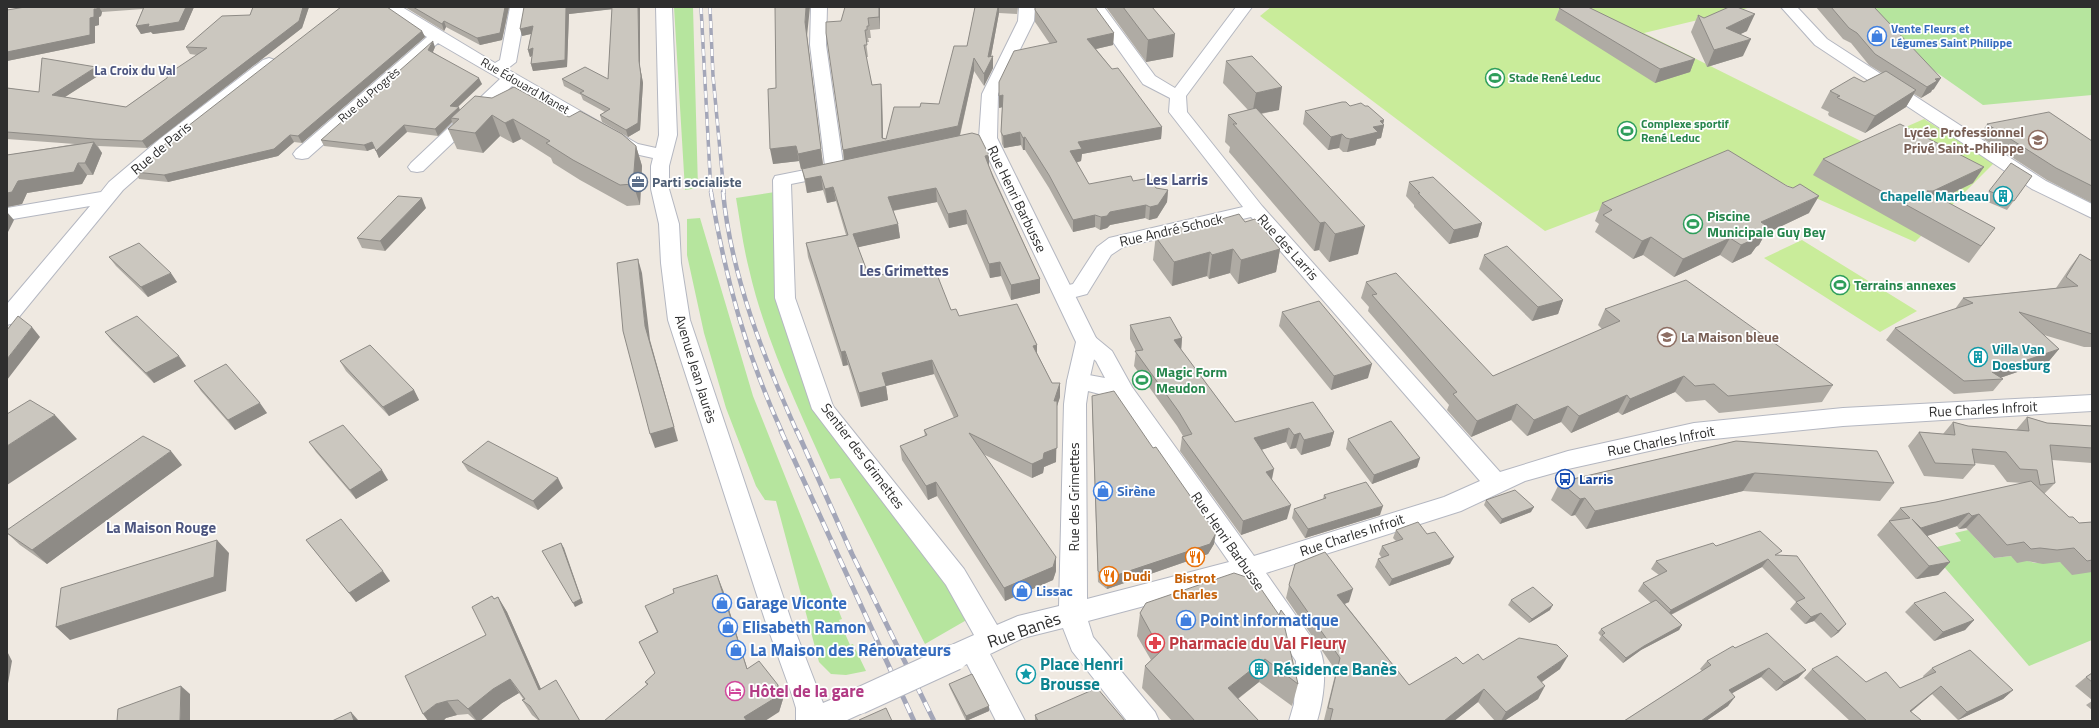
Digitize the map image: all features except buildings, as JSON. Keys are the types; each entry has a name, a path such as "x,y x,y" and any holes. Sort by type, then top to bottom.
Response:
{"street":[{"name":"Rue Édouard Manet","path":"391,7 437,36 632,148 647,152 664,153"},
{"path":"496,69 508,62 518,7"},
{"name":"Avenue Jean Jaurès","path":"664,7 668,135 660,166 660,189 662,202 669,224 671,263 679,320 778,620 806,695 811,720"},
{"name":"Sentier des Grimettes","path":"819,7 818,45 835,170 782,180 785,298 824,409 955,577 973,648 1011,721"},
{"name":"Rue Henri Barbusse","path":"1027,7 1026,20 990,94 988,138 1087,342 1104,356 1123,392 1248,568 1310,659 1308,704 1303,721"},
{"path":"1096,7 1149,80 1178,96 1244,7"},
{"path":"1790,7 1821,42 2039,185 2092,212"},
{"name":"Rue du Progrès","path":"302,154 437,36"},
{"name":"Rue de Paris","path":"7,318 116,186 167,142 286,50"},
{"path":"417,167 511,78"},
{"name":"Rue des Larris","path":"1178,96 1178,112 1255,210 1496,483"},
{"path":"7,214 107,197"},
{"name":"Rue André Schock","path":"1064,294 1080,290 1104,251 1116,242 1255,210"},
{"path":"1087,342 1078,381 1104,386 1123,392"},
{"name":"Rue des Grimettes","path":"1072,614 1074,592 1075,404 1078,381"},
{"name":"Rue Charles Infroit","path":"1248,568 1452,504 1496,483 1540,467 1694,432 1843,416 2092,403"},
{"name":"Rue Banès","path":"811,720 825,716 859,701 1018,628 1248,568"},
{"path":"1072,614 1082,643 1145,721"}],"green space":[{"path":"674,7 693,7 698,188 685,190"},
{"name":"Complexe sportif René Leduc","path":"1271,7 1752,7 1644,33 1867,144 1924,119 1994,163 1915,242 1730,160 1545,231 1260,16"},
{"path":"1873,7 2092,7 2092,95 1983,105 1926,65"},
{"path":"775,192 816,412 948,584 970,618 925,644 840,478 830,479 784,376 764,322 747,260 736,198"},
{"path":"700,218 753,396 842,619 839,620 850,645 853,644 866,671 846,675 831,674 819,662 776,501 765,500 756,486 726,408 704,333 687,255 687,219"},
{"name":"Terrains annexes","path":"1802,240 1917,311 1880,332 1764,258"},
{"path":"1968,530 1994,558 2011,556 2035,563 2060,562 2092,571 2092,640 2029,666 1940,562 1937,547 1961,541 1955,533"}],"railway":[{"path":"701,7 711,193"},
{"path":"710,7 713,76 724,193"},
{"path":"711,192 723,254 738,315 758,374 782,432"},
{"path":"723,192 733,254 750,315 772,374 797,432"},
{"path":"781,431 914,721"},
{"path":"797,431 852,554 934,721"}],"place":[{"name":"Vente Fleurs et Légumes Saint Philippe","path":"1877,36"},
{"name":"Stade René Leduc","path":"1495,78"},
{"name":"Complexe sportif René Leduc","path":"1627,131"},
{"name":"Lycée Professionnel Privé Saint-Philippe","path":"2038,140"},
{"name":"Parti socialiste","path":"638,182"},
{"name":"Chapelle Marbeau","path":"2003,196"},
{"name":"Piscine Municipale Guy Bey","path":"1693,224"},
{"name":"Terrains annexes","path":"1840,285"},
{"name":"La Maison bleue","path":"1667,337"},
{"name":"Villa Van Doesburg","path":"1978,357"},
{"name":"Magic Form Meudon","path":"1142,380"},
{"name":"Larris","path":"1565,479"},
{"name":"Sirène","path":"1103,491"},
{"name":"Bistrot Charles","path":"1195,557"},
{"name":"Dudi","path":"1109,576"},
{"name":"Lissac","path":"1022,591"},
{"name":"Garage Viconte","path":"722,603"},
{"name":"Point informatique","path":"1186,620"},
{"name":"Elisabeth Ramon","path":"728,627"},
{"name":"Pharmacie du Val Fleury","path":"1155,643"},
{"name":"La Maison des Rénovateurs","path":"736,650"},
{"name":"Résidence Banès","path":"1259,669"},
{"name":"Place Henri Brousse","path":"1026,674"},
{"name":"Hôtel de la gare","path":"735,691"}],"district":[{"name":"La Croix du Val","path":"135,70"},
{"name":"Les Larris","path":"1177,180"},
{"name":"Les Grimettes","path":"904,271"},
{"name":"La Maison Rouge","path":"161,528"}]}
